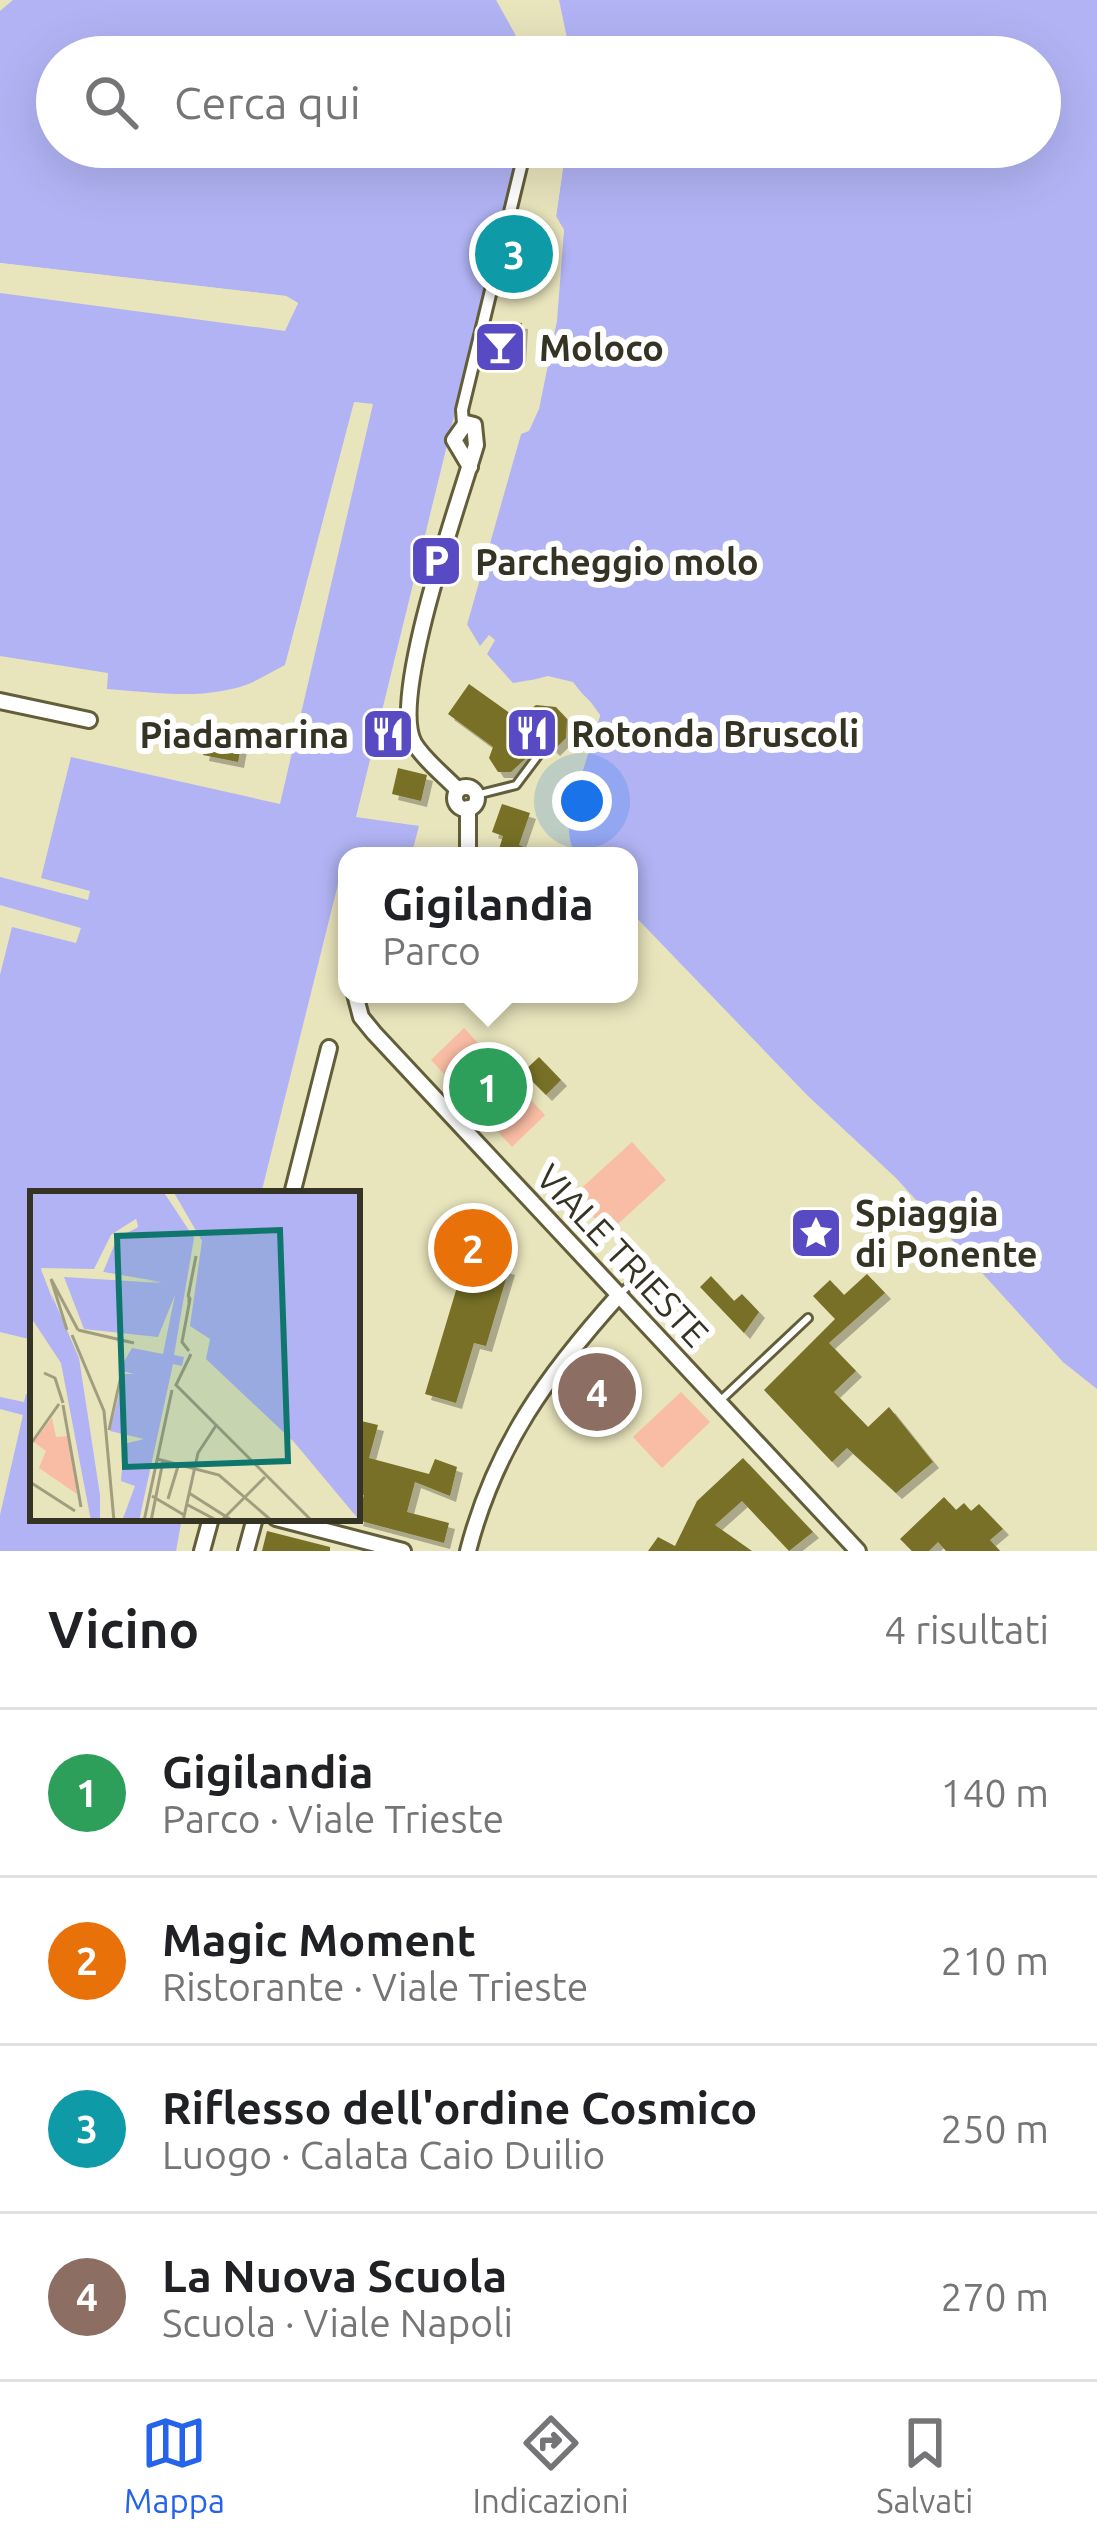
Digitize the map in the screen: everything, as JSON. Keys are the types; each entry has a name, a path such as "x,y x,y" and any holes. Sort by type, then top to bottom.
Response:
{"street":[{"path":"469,847 469,788 458,790 413,742 408,725 412,668 470,466 477,430 463,424 462,410 521,168"},
{"path":"0,701 89,720"},
{"name":"VIALE TRIESTE","path":"357,1003 361,1017 374,1033 858,1551"},
{"path":"293,1191 329,1048"},
{"path":"468,1551 491,1476 525,1408 619,1295"},
{"path":"202,1551 210,1521"},
{"path":"247,1551 254,1521"},
{"path":"285,1521 359,1545 403,1551"}],"lane":[{"path":"472,802 516,785 540,754"},
{"path":"619,1295 633,1282"},
{"path":"719,1402 808,1318"}],"shaded area":[{"path":"464,1028 545,1115 512,1147 431,1060"},
{"path":"632,1142 666,1180 608,1233 574,1195"},
{"path":"681,1392 710,1422 662,1468 633,1437"}],"water":[{"path":"13,0 496,0 515,36 36,36 36,168 515,168 356,817 419,826 413,847 338,847 338,884 262,1191 30,1191 30,1339 0,1332 0,975 12,927 76,943 81,928 0,905 0,877 88,900 90,891 41,878 71,757 280,804 373,404 355,402 285,666 242,686 177,694 107,689 108,673 0,656 0,293 285,331 298,303 286,296 0,263 0,11"},
{"path":"559,0 1097,0 1097,1389 1063,1362 896,1178 808,1096 638,919 638,847 573,847 571,808 600,715 583,694 563,683 513,683 487,654 495,640 489,635 480,646 465,621 521,434 539,409 564,230 556,217 563,168 1061,168 1061,36 567,36"},
{"path":"26,1394 30,1395 30,1521 181,1521 176,1551 0,1551 0,1515 23,1415 0,1409 0,1397 24,1402"}],"pier":[{"path":"557,168 563,168 556,216 564,230 557,321 539,409 529,431 521,434 465,632 459,619 515,432 533,407 551,320 558,232 550,216"},
{"path":"0,263 286,296 298,303 292,316 286,316 290,305 284,302 0,269"},
{"path":"354,402 360,403 290,668 254,693 227,696 285,665"},
{"path":"548,676 573,682 600,716 566,825 567,847 560,824 593,716 570,688 548,682 508,686"}],"building":[{"path":"510,322 522,323 520,357 486,354 491,333 509,339"},
{"path":"469,684 518,719 536,705 556,707 567,719 566,738 554,750 545,741 511,772 498,772 489,758 493,747 448,714"},
{"path":"208,732 242,741 238,762 203,755"},
{"path":"398,768 427,775 421,801 392,794"},
{"path":"502,804 530,813 519,845 524,847 500,847 503,836 492,832"},
{"path":"539,1057 561,1080 546,1095 523,1072"},
{"path":"466,1257 509,1269 486,1346 474,1343 456,1403 425,1394"},
{"path":"867,1274 885,1293 829,1343 856,1371 834,1392 868,1427 889,1407 933,1462 896,1493 847,1448 832,1462 764,1390 835,1319 813,1296 830,1280 844,1295"},
{"path":"711,1276 734,1301 742,1294 759,1312 744,1333 700,1287"},
{"path":"360,1421 378,1425 369,1458 429,1474 435,1459 457,1467 450,1496 415,1482 407,1512 449,1523 444,1543 360,1521 364,1495 360,1494"},
{"path":"743,1458 813,1532 789,1551 742,1501 715,1525 752,1551 648,1551 658,1537 675,1546 697,1501"},
{"path":"944,1497 956,1510 964,1503 971,1511 979,1504 1003,1529 990,1540 1000,1551 946,1551 938,1542 929,1551 912,1551 900,1539"},
{"path":"267,1531 330,1547 330,1551 262,1551"}],"place":[{"name":"Riflesso dell'ordine Cosmico","path":"514,254"},
{"name":"Moloco","path":"500,347"},
{"name":"Parcheggio molo","path":"436,561"},
{"name":"Rotonda Bruscoli","path":"532,733"},
{"name":"Piadamarina","path":"388,734"},
{"name":"Gigilandia","path":"488,1087"},
{"name":"Spiaggia di Ponente","path":"816,1233"},
{"name":"Magic Moment","path":"473,1248"},
{"name":"La Nuova Scuola","path":"597,1392"}]}
